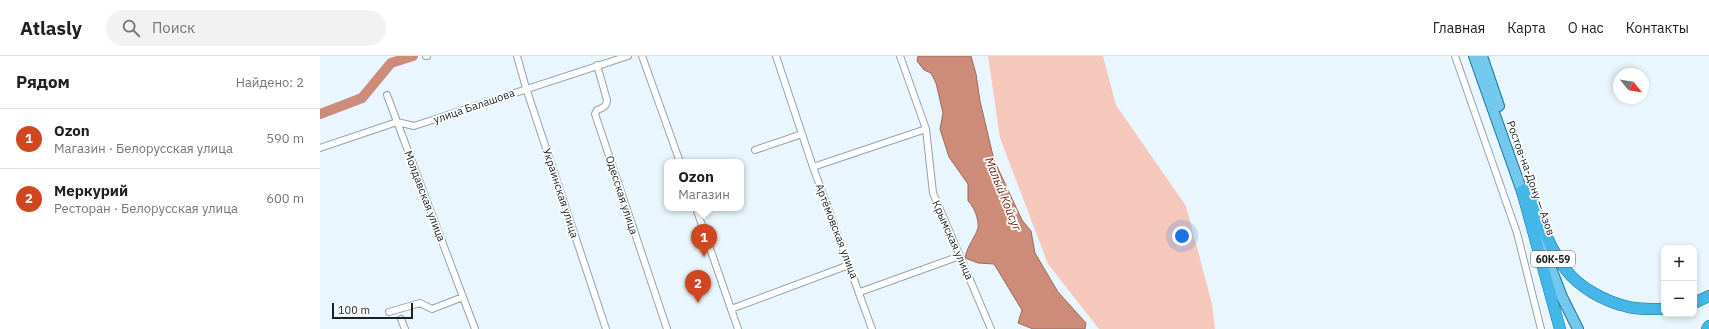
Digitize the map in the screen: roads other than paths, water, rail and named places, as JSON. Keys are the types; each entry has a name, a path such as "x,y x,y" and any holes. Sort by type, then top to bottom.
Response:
{"highway":[{"path":"1524,189 1555,252 1566,270 1576,280 1608,300 1625,307 1661,309"},
{"path":"1524,189 1560,329"},
{"path":"1697,302 1709,296"}],"main road":[{"name":"Ростов-на-Дону — Азов","path":"1474,56 1562,296 1578,329"},
{"name":"Ростов-на-Дону — Азов","path":"1482,56 1524,189 1567,295 1583,329"}],"street":[{"name":"Украинская улица","path":"517,56 526,88 606,329"},
{"name":"улица Балашова","path":"320,148 397,122 414,126 526,88 628,56"},
{"path":"642,56 679,159"},
{"name":"Артёмовская улица","path":"776,56 813,167 860,292 872,329"},
{"name":"Крымская улица","path":"900,56 926,129 933,193 991,329"},
{"path":"1454,56 1517,233 1541,329"},
{"name":"Одесская улица","path":"597,65 607,104 595,114 667,329"},
{"name":"Молдавская улица","path":"387,95 475,329"},
{"path":"813,167 926,129"},
{"path":"755,150 802,134"},
{"path":"697,211 738,329"},
{"path":"860,292 960,256"},
{"path":"731,309 849,265"},
{"path":"389,312 420,303 432,308 463,297"},
{"path":"401,319 405,329"}],"water":[{"name":"Малый Койсуг","path":"918,56 971,56 994,160 1022,220 1031,231 1035,253 1058,292 1086,323 1085,329 1033,329 1018,323 1022,310 994,264 978,263 965,258 978,228 977,217 974,209 968,201 968,184 949,157 940,129 943,113 936,83 931,73 924,70 917,61"}],"waterway":[{"path":"320,114 362,98 391,63 413,56"}],"place":[{"name":"Ozon","path":"704,257"},
{"name":"Меркурий","path":"698,303"}]}
